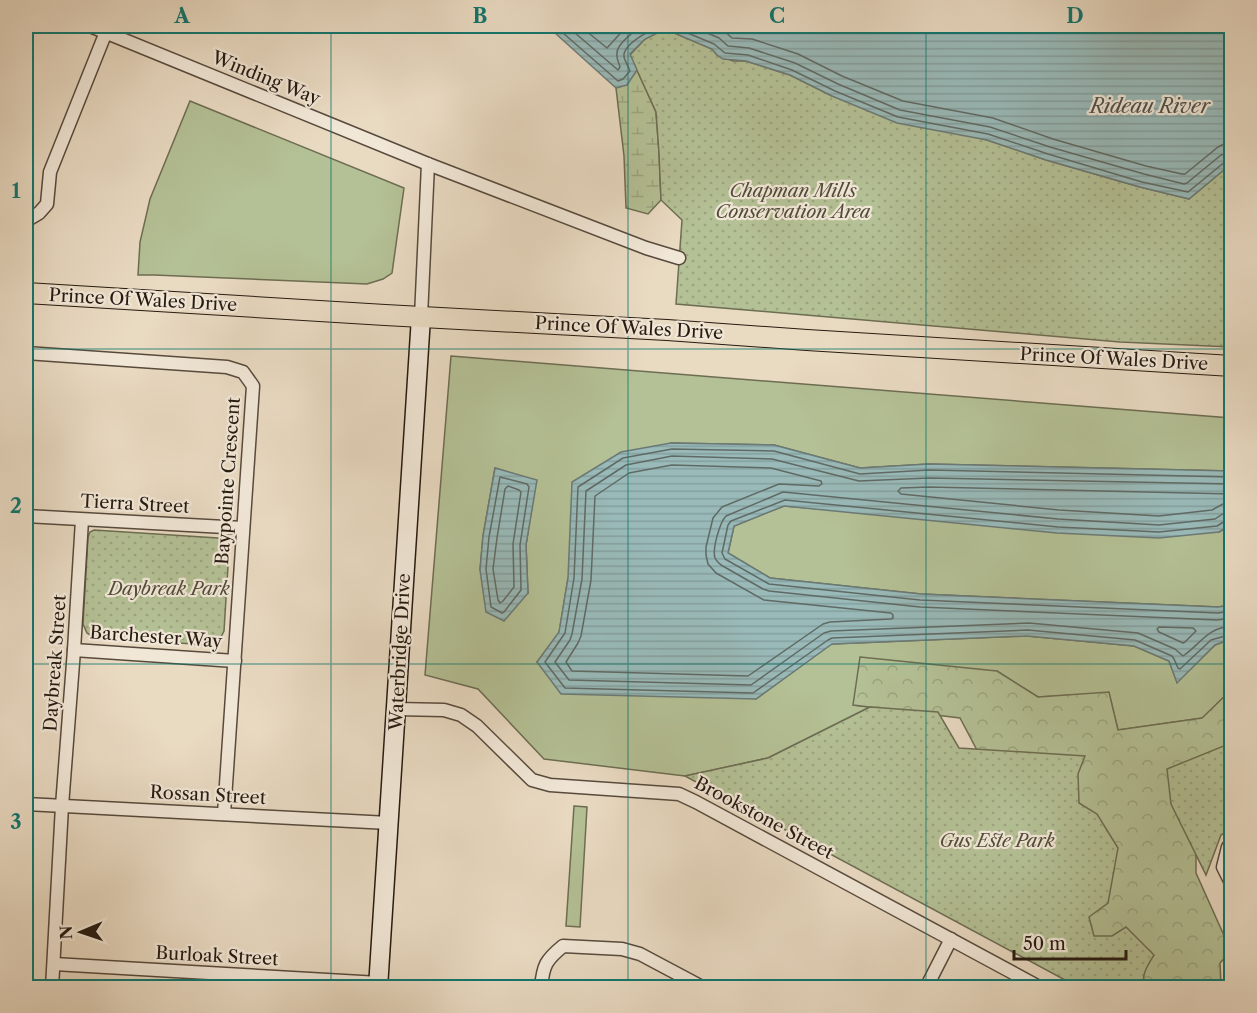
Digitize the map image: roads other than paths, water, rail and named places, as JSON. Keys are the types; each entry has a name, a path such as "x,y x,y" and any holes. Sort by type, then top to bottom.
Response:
{"main road":[{"name":"Prince Of Wales Drive","path":"26,293 1232,366"}],"street":[{"name":"Winding Way","path":"90,26 428,164 646,248 680,258"},
{"path":"26,219 39,213 47,204 50,172 106,32"},
{"path":"421,317 428,164"},
{"name":"Waterbridge Drive","path":"378,985 421,317"},
{"name":"Baypointe Crescent","path":"26,353 227,367 243,372 253,386 224,814"},
{"name":"Tierra Street","path":"26,516 243,528"},
{"name":"Daybreak Street","path":"52,987 82,520"},
{"name":"Barchester Way","path":"74,650 235,661"},
{"name":"Brookstone Street","path":"396,709 444,710 461,715 477,726 532,780 550,785 679,794 1041,987"},
{"name":"Rossan Street","path":"26,804 389,823"},
{"path":"1232,845 1228,847 1223,867 1232,885"},
{"path":"926,987 951,939"},
{"path":"542,987 542,976 549,958 563,946 622,948 640,954 704,987"},
{"name":"Burloak Street","path":"54,964 378,985"}],"water":[{"name":"Rideau River","path":"545,26 1231,26 1231,164 1189,199 1046,160 987,140 897,123 832,96 790,75 746,61 723,59 712,49 665,29 645,39 630,54 637,70 627,85 616,88"},
{"path":"671,443 774,445 860,468 929,464 1231,471 1231,525 1219,532 1159,538 1057,533 784,506 734,526 728,553 770,578 921,594 1218,607 1231,605 1231,639 1215,645 1177,683 1169,661 1134,646 1027,636 832,644 756,699 561,694 537,662 559,632 568,578 572,482 621,452"},
{"path":"495,468 537,480 526,545 528,593 504,621 486,612 480,570 483,536"}],"park label":[{"name":"Chapman Mills Conservation Area","path":"793,201"},
{"name":"Daybreak Park","path":"169,589"},
{"name":"Gus Este Park","path":"997,841"}]}
